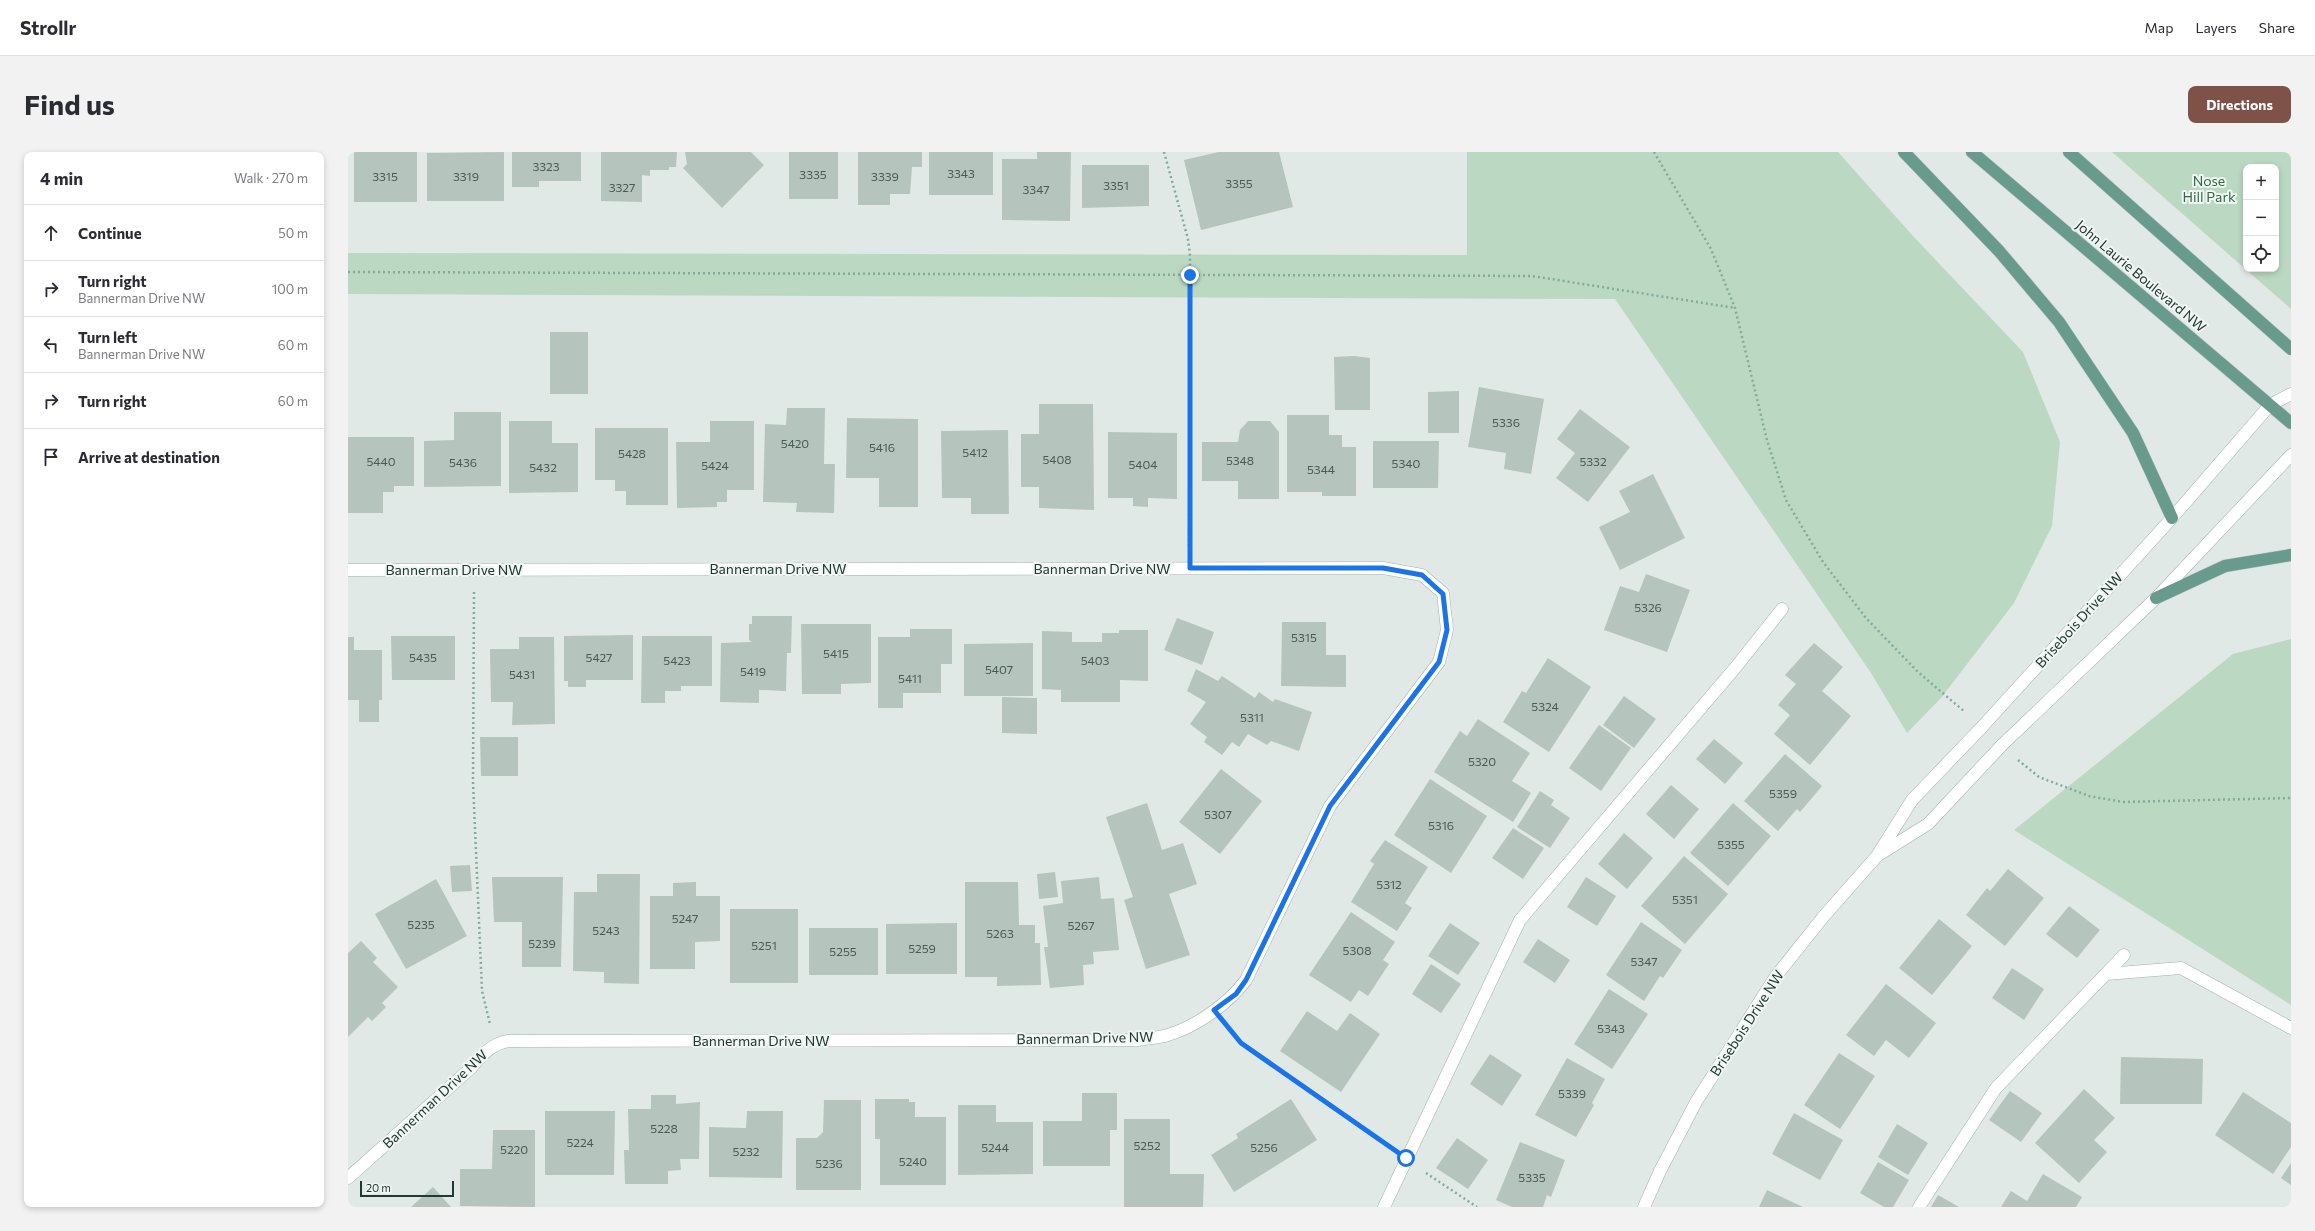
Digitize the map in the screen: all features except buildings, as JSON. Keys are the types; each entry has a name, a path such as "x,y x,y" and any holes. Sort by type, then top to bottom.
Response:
{"main road":[{"path":"1904,152 1999,251 2060,322 2133,433 2172,518"},
{"name":"John Laurie Boulevard NW","path":"1972,152 2291,423"},
{"path":"2069,152 2291,349"},
{"path":"2156,598 2225,566 2291,555"}],"street":[{"name":"Brisebois Drive NW","path":"1644,1207 1660,1170 1696,1102 1776,976 1824,916 1877,856 1912,800 1982,727 2172,518 2270,406 2291,394"},
{"name":"Brisebois Drive NW","path":"1877,856 1928,824 2002,745 2156,598 2291,455"},
{"name":"Bannerman Drive NW","path":"348,570 1383,568 1422,575 1443,594 1447,630 1439,662 1330,806 1246,980 1236,994 1188,1026 1168,1035 1138,1040 508,1041 496,1043 348,1178"},
{"path":"1384,1207 1520,920 1735,668 1782,609"},
{"path":"1919,1207 1996,1088 2124,955"},
{"path":"2106,974 2182,968 2291,1028"}],"path":[{"path":"1164,152 1188,240 1190,275 1190,568"},
{"path":"1654,152 1711,249 1735,308 1767,440 1786,500 1823,562 1866,618 1918,672 1952,701"},
{"path":"348,272 1532,276 1735,308"},
{"path":"473,570 473,782 482,983 484,1004 496,1043"},
{"path":"2028,770 2039,777 2089,796 2123,802 2291,798"},
{"path":"1214,1010 1241,1043 1477,1207"}],"green space":[{"path":"1467,152 1838,152 1913,236 2023,352 2060,442 2052,526 2014,603 1941,698 1907,733 1871,673 1615,299 348,294 348,253 1467,255"},
{"name":"Nose Hill Park","path":"2112,152 2291,152 2291,309 2249,272 2279,272 2279,164 2243,164 2243,267"},
{"path":"2291,639 2291,1005 2014,830 2233,654"}],"route":[{"path":"1190,275 1190,568 1383,568 1422,575 1443,594 1447,630 1439,662 1376,746 1350,777 1330,806 1246,980 1236,994 1214,1010 1241,1043 1406,1158"}]}
